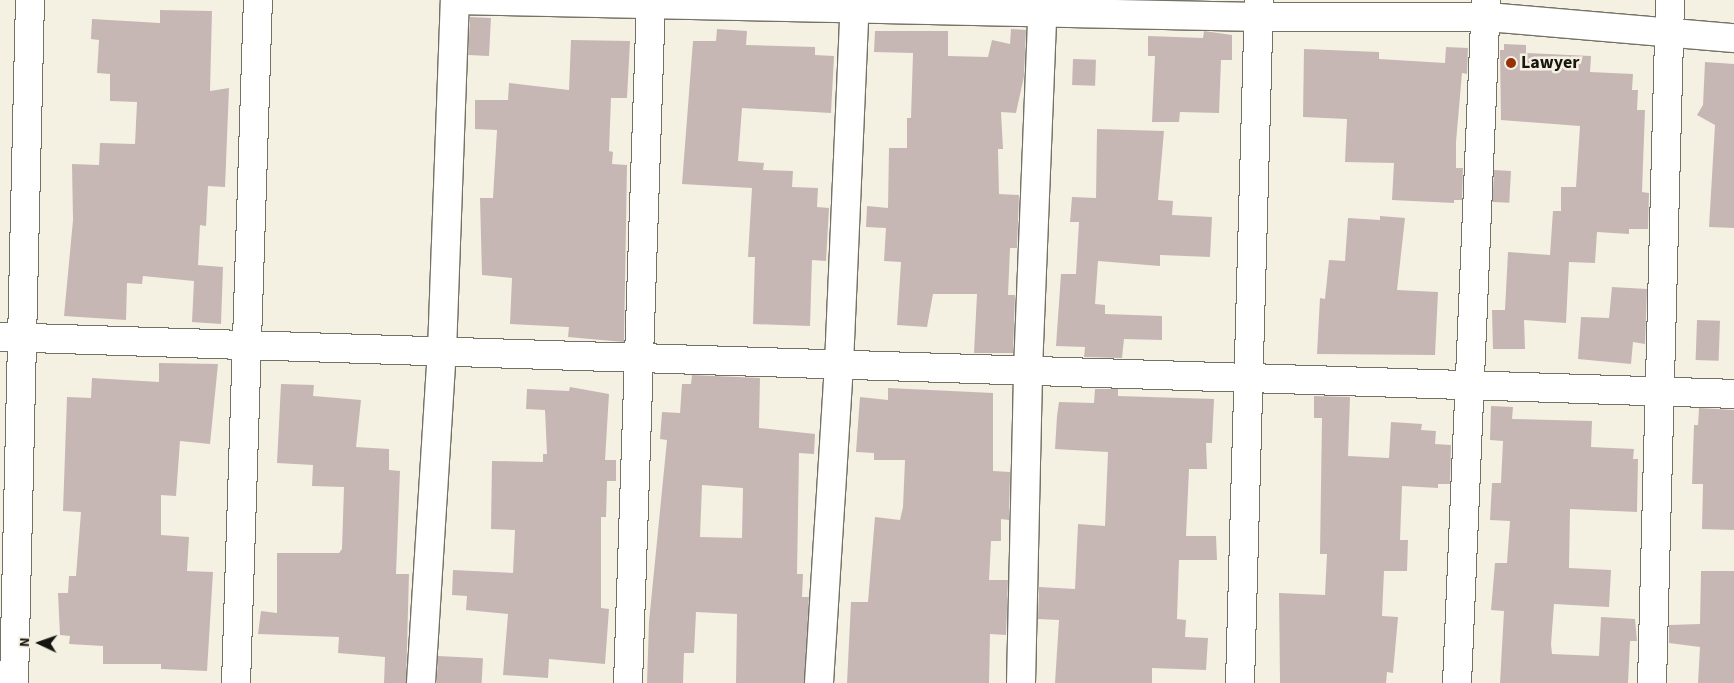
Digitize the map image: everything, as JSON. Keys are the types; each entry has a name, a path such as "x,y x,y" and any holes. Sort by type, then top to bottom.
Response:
{"street":[{"path":"14,683 10,337 30,0"},
{"path":"236,683 258,0"},
{"path":"421,683 442,352 455,0 1487,9 1669,32 1734,38"},
{"path":"1652,683 1670,0"},
{"path":"628,683 651,2"},
{"path":"819,683 839,364 855,4"},
{"path":"1021,683 1028,370 1043,6"},
{"path":"1240,683 1247,378 1259,8"},
{"path":"1457,683 1487,9"},
{"path":"10,337 248,348 839,364 1734,394"}],"building":[{"path":"160,10 212,11 210,91 229,88 225,187 208,186 206,226 200,225 198,265 223,267 221,324 192,322 194,281 143,276 142,284 127,283 126,320 64,316 73,220 72,164 99,165 100,143 135,144 137,102 110,101 110,74 97,73 99,40 91,39 92,19 160,23"},
{"path":"470,17 491,18 489,56 468,55"},
{"path":"717,29 747,31 746,45 815,47 815,55 834,56 831,113 742,108 738,161 764,163 763,170 793,171 792,187 818,188 817,207 829,208 826,261 812,260 810,326 753,324 755,257 748,257 752,188 682,184 693,41 716,41"},
{"path":"1011,29 1026,30 1024,76 1016,113 1001,112 1003,149 998,149 999,194 1019,195 1017,248 1010,248 1008,295 1015,295 1013,353 974,353 977,294 933,294 927,327 897,325 901,262 884,261 886,228 866,227 867,206 888,208 889,148 907,148 907,118 911,118 913,53 874,52 875,31 948,31 948,56 988,57 992,40 1010,44"},
{"path":"1204,31 1232,35 1232,60 1221,60 1219,113 1180,112 1179,122 1152,122 1155,56 1148,56 1148,36 1203,38"},
{"path":"571,40 630,41 627,98 611,98 609,151 613,152 612,164 627,165 624,342 568,337 569,327 510,324 512,278 482,275 480,198 493,198 497,130 475,129 475,100 508,100 509,83 569,90"},
{"path":"1504,44 1526,45 1526,53 1591,56 1590,72 1633,74 1632,90 1638,90 1637,110 1645,110 1642,192 1649,193 1648,229 1629,229 1629,234 1597,232 1595,263 1569,262 1566,323 1524,320 1525,349 1493,349 1492,310 1505,310 1508,252 1550,255 1553,211 1561,211 1561,187 1576,187 1580,126 1501,120 1500,50 1504,50"},
{"path":"1446,47 1468,48 1467,74 1462,73 1456,142 1456,168 1463,168 1462,200 1454,200 1454,203 1392,200 1394,163 1345,162 1347,119 1303,117 1304,49 1379,52 1379,59 1445,63"},
{"path":"1073,59 1096,60 1095,86 1072,85"},
{"path":"1705,62 1734,64 1734,228 1709,227 1715,125 1697,115 1703,105"},
{"path":"1097,129 1164,131 1158,200 1173,201 1172,215 1212,217 1210,257 1160,255 1160,266 1098,261 1095,304 1105,305 1105,314 1162,316 1162,340 1124,339 1122,358 1084,357 1085,347 1056,346 1061,274 1076,274 1079,222 1070,222 1072,197 1096,198"},
{"path":"1494,170 1511,171 1509,203 1492,202"},
{"path":"1380,216 1405,218 1397,290 1438,292 1435,355 1317,354 1320,298 1325,299 1329,260 1345,261 1348,218 1380,220"},
{"path":"1612,287 1647,289 1645,344 1633,342 1631,364 1578,359 1581,317 1609,318"},
{"path":"1697,320 1720,321 1719,361 1696,360"},
{"path":"159,363 218,364 210,444 180,441 176,496 161,495 161,535 189,537 187,571 213,572 207,671 161,669 161,664 103,664 103,646 69,644 70,636 60,635 58,593 68,593 69,576 76,576 81,512 63,511 67,397 91,398 92,378 159,382"},
{"path":"692,375 760,378 759,428 815,434 814,454 799,453 797,574 803,574 802,597 809,597 804,683 736,683 737,614 696,612 694,653 684,653 683,683 647,683 649,622 667,440 660,439 662,412 680,413 682,384 691,384","holes":["702,485 743,488 742,538 700,537"]},
{"path":"281,384 314,385 313,396 361,400 356,447 389,449 389,470 400,471 396,574 409,574 406,683 384,683 385,657 338,653 339,637 258,634 261,611 277,613 277,553 339,553 342,549 344,487 312,486 313,465 277,463"},
{"path":"570,387 609,394 605,460 616,460 616,481 607,481 606,517 601,517 601,608 609,609 605,664 549,659 548,678 503,675 508,614 466,610 467,596 452,595 453,570 513,573 515,530 491,529 492,461 543,462 543,454 547,454 545,410 526,409 527,389 569,391"},
{"path":"888,388 993,393 993,471 1010,472 1009,520 1001,519 1001,541 991,541 989,580 1008,580 1006,635 990,634 989,683 847,683 851,602 868,602 875,517 900,520 903,507 905,460 874,460 874,453 856,452 860,397 888,400"},
{"path":"1095,389 1118,389 1118,396 1214,399 1212,443 1206,443 1207,469 1189,469 1186,536 1216,536 1217,560 1179,560 1177,619 1186,620 1185,637 1208,638 1206,670 1152,668 1152,683 1055,683 1059,620 1038,619 1039,587 1075,589 1078,524 1105,526 1108,452 1055,449 1057,416 1059,402 1094,403"},
{"path":"1314,396 1350,397 1348,456 1389,458 1391,422 1422,424 1421,430 1436,431 1435,444 1451,445 1450,484 1438,484 1438,488 1402,486 1400,540 1408,540 1407,571 1384,571 1382,616 1398,617 1393,673 1387,672 1386,683 1280,683 1279,593 1325,595 1327,554 1320,554 1322,418 1314,418"},
{"path":"1491,406 1513,407 1512,419 1592,421 1591,447 1634,449 1633,459 1638,459 1637,512 1570,509 1569,568 1611,570 1609,607 1554,604 1551,644 1552,654 1599,656 1601,617 1635,619 1637,641 1630,641 1628,683 1500,683 1504,611 1491,610 1495,563 1507,563 1510,521 1490,520 1492,483 1501,483 1503,441 1490,440"},
{"path":"1699,408 1734,410 1734,530 1702,529 1703,484 1692,484 1694,425 1698,425"},
{"path":"1701,571 1734,571 1734,683 1698,683 1700,647 1669,643 1669,625 1700,624"},
{"path":"438,656 483,658 482,683 437,683"}],"place":[{"name":"Lawyer","path":"1511,63"}]}
